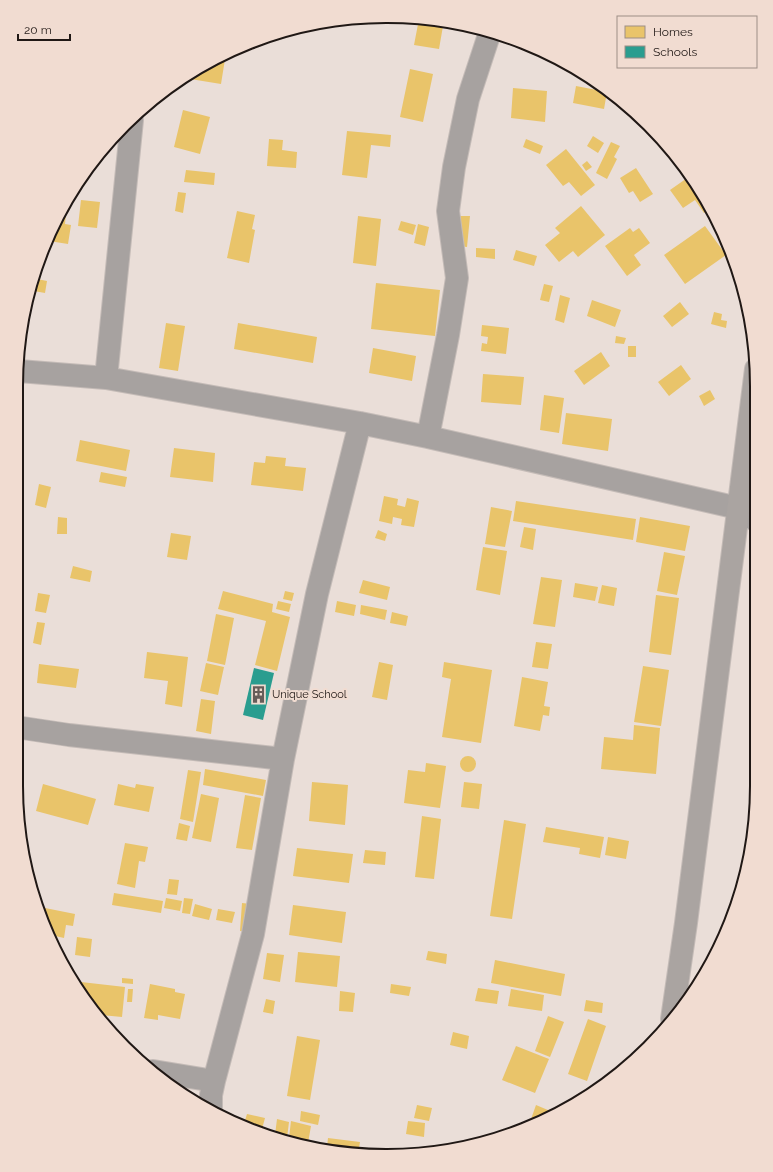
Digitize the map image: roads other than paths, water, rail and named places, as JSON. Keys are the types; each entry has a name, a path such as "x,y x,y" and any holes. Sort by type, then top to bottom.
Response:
{"main road":[{"path":"673,1009 747,514 750,466"}],"street":[{"path":"428,437 448,335 457,278 448,211 454,167 468,100 488,37"},
{"path":"106,378 131,127"},
{"path":"24,371 106,378 360,423 428,437 747,514"},
{"path":"211,1103 214,1081 253,934 283,759 317,594 360,423"},
{"path":"23,728 69,735 283,759"},
{"path":"163,1073 214,1081"}],"place":[{"name":"Unique School","path":"259,694"}]}
